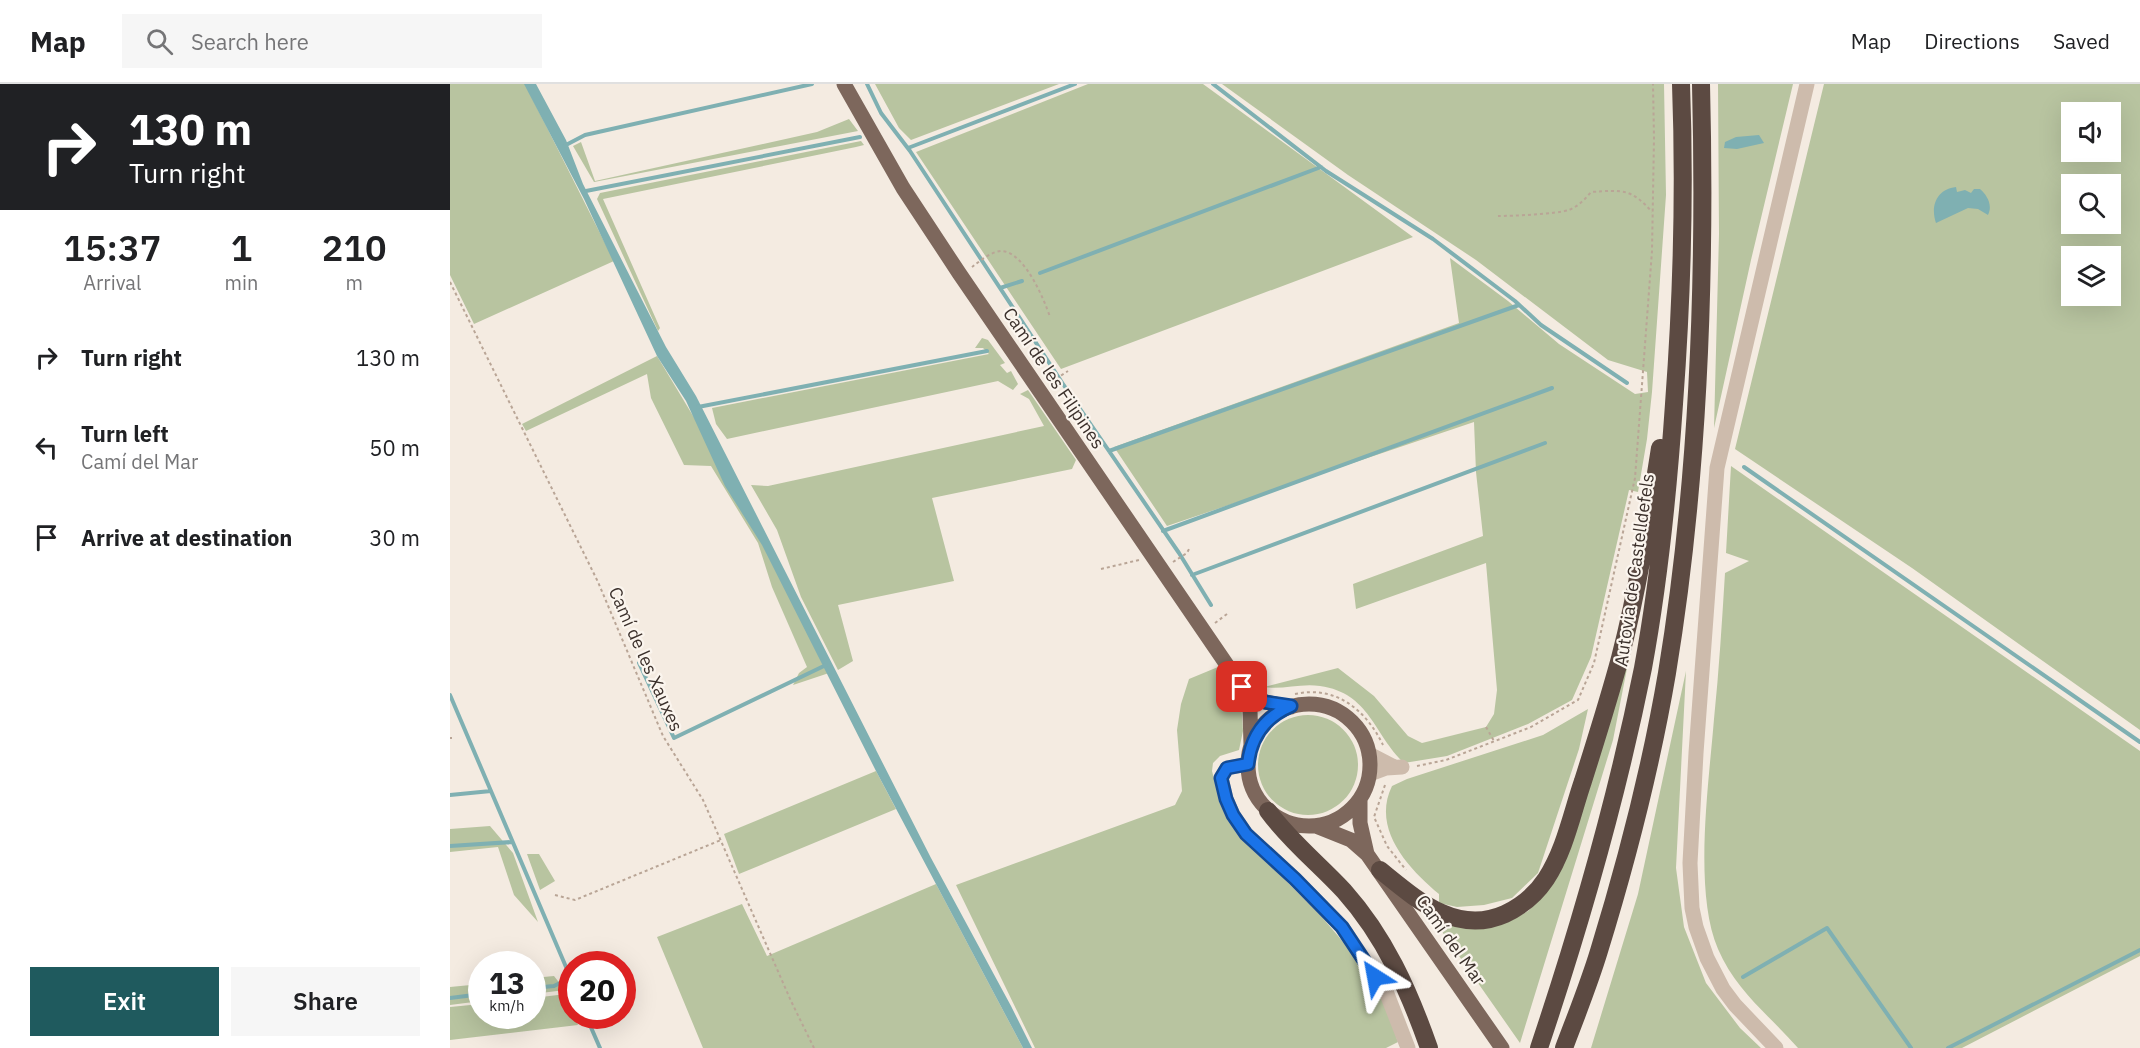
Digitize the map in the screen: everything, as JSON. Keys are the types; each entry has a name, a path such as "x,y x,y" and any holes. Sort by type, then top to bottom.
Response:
{"highway":[{"name":"Autovia de Castelldefels","path":"1539,1048 1573,948 1599,859 1643,667 1666,506 1679,337 1683,215 1682,84"},
{"path":"1564,1048 1599,953 1624,864 1666,674 1678,590 1694,444 1700,343 1701,84"},
{"path":"1380,870 1427,907 1441,914 1464,920 1480,920 1503,915 1525,902 1546,879 1561,848 1620,659 1645,535 1679,337"},
{"path":"1268,811 1292,841 1345,893 1380,939 1413,1002 1429,1048"}],"main road":[{"name":"Camí de les Filipines","path":"844,84 903,188 959,273 1242,687"},
{"path":"1242,687 1265,702 1292,700 1338,711 1356,726 1362,734 1369,754 1370,774 1364,793 1353,809 1337,821 1316,826 1290,824 1268,811 1255,793 1249,776 1250,711 1242,687"},
{"path":"1251,744 1268,719 1292,700"},
{"name":"Camí del Mar","path":"1360,800 1360,823 1367,854"},
{"name":"Camí del Mar","path":"1316,826 1351,840 1367,854 1500,1046"}],"street":[{"path":"1776,1048 1735,1005 1710,966 1696,927 1690,887 1690,863 1697,730 1717,468 1807,84"},
{"path":"1369,754 1398,767"},
{"path":"1248,764 1227,768 1221,778 1233,815 1246,834 1342,927 1386,994 1408,1048"},
{"path":"1370,774 1398,767"}],"path":[{"path":"1398,767 1421,766 1446,760 1531,727 1578,700 1594,663 1635,478 1652,251 1653,84"},
{"path":"1498,216 1569,210 1581,203 1592,192 1614,190 1637,195 1652,212"},
{"path":"977,263 1001,251 1013,255 1023,264 1044,300 1050,317"},
{"name":"Camí de les Xauxes","path":"450,282 597,582 663,736 703,800 786,991 814,1048"},
{"path":"1057,378 1068,371"},
{"path":"1176,560 1190,547"},
{"path":"1101,569 1132,563 1149,553"},
{"path":"1292,700 1308,691 1342,699 1358,709 1376,732 1398,767 1395,775 1387,780 1374,817 1387,846 1407,871"},
{"path":"1486,727 1494,741"},
{"path":"555,895 575,900 721,840"}],"green space":[{"path":"450,84 525,84 614,261 474,324 450,275"},
{"path":"875,84 1059,84 911,140 899,128"},
{"path":"1088,84 1203,84 1413,237 1061,369 916,152"},
{"path":"1222,84 1664,84 1666,195 1652,392 1638,492 1629,490 1591,657 1572,700 1528,724 1447,756 1404,763 1361,706 1350,697 1337,690 1320,686 1264,687 1338,668 1374,696 1408,736 1422,743 1486,727 1494,714 1497,690 1486,563 1356,609 1353,584 1483,536 1476,472 1474,422 1167,526 1114,447 1459,323 1450,258 1508,301 1559,344 1635,394 1648,392 1647,372 1608,360 1476,260 1348,175"},
{"path":"1718,84 1793,84 1714,428 1719,234"},
{"path":"1824,84 2140,84 2140,730 1912,568 1735,449"},
{"path":"849,119 858,131 594,182 573,146 581,142 595,181 817,132"},
{"path":"861,141 864,145 603,199 660,328 658,331 597,199 600,193"},
{"path":"982,338 988,340 1005,363 1000,365 1007,373 1011,371 1018,384 1013,390 998,381 727,439 716,424 712,408 989,354 983,348 975,348"},
{"path":"657,356 725,469 829,673 793,685 799,673 807,667 772,587 758,543 711,466 684,465 651,398 647,374 526,431 522,424"},
{"path":"1028,390 1076,460 1072,469 932,498 954,581 838,605 853,661 838,670 801,597 777,530 751,485 768,486 1044,426 1029,399 1020,394"},
{"path":"1731,466 2140,751 2140,956 1962,1048 1798,1048 1754,1002 1734,978 1718,949 1710,925 1704,867 1706,804 1725,573 1749,561 1726,553"},
{"path":"1639,607 1613,740 1520,1043 1436,923 1465,927 1512,920 1528,911 1543,896"},
{"path":"1218,667 1241,701 1243,731 1239,750 1220,756 1213,763 1212,771 1220,802 1236,830 1321,916 1361,963 1382,994 1398,1042 1386,1048 1035,1048 956,885 1175,805 1182,791 1177,730 1181,704 1189,679"},
{"path":"1686,671 1676,868 1684,927 1706,983 1740,1028 1761,1048 1591,1048 1638,894"},
{"path":"1588,709 1579,749 1538,873 1512,898 1484,905 1457,907 1439,903 1439,894 1416,873 1396,847 1386,818 1387,802 1392,786 1407,779 1543,735"},
{"path":"1308,715 1336,723 1350,737 1358,765 1350,793 1336,807 1308,815 1280,807 1266,793 1258,765 1266,737 1280,723"},
{"path":"876,771 896,809 739,874 724,834"},
{"path":"490,826 513,853 538,922 514,895 498,847 450,852 450,829"},
{"path":"527,854 539,854 555,881 540,890"},
{"path":"936,884 1023,1048 703,1048 657,937 742,904 767,956"},
{"path":"554,976 558,981 558,991 546,992 546,977"},
{"path":"468,985 468,1003 450,1005 450,987"},
{"path":"558,995 558,1027 546,1029 546,996"},
{"path":"468,1005 468,1029 544,1029 450,1040 450,1007"}],"water":[{"path":"524,84 536,84 566,140 583,184 666,347 696,396 931,858 1032,1048 1023,1048 876,771 762,545 725,486 686,401 657,356 584,199"},
{"path":"1759,135 1764,143 1737,149 1724,148 1725,142 1736,137"},
{"path":"1956,187 1957,192 1965,190 1971,193 1974,189 1980,189 1988,200 1990,208 1988,215 1978,209 1968,208 1936,223 1934,210 1937,199 1944,191"}],"waterway":[{"path":"564,146 585,135 812,84"},
{"path":"867,84 881,113 910,151 1063,384 1179,553 1211,605"},
{"path":"908,148 1075,84"},
{"path":"1213,84 1326,171 1433,239 1515,301 1541,325 1627,383"},
{"path":"586,191 860,137"},
{"path":"1040,273 1321,167"},
{"path":"1000,288 1022,281"},
{"path":"1109,451 1519,305"},
{"path":"698,407 987,351"},
{"path":"1163,531 1552,388"},
{"path":"1192,575 1545,443"},
{"path":"1744,467 2140,742"},
{"path":"639,663 674,738 826,665"},
{"path":"450,695 559,951"},
{"path":"450,795 491,791"},
{"path":"450,846 512,842"},
{"path":"1743,977 1827,928 1911,1048"},
{"path":"1948,1048 2140,950"},
{"path":"546,987 558,984"},
{"path":"450,998 468,996"},
{"path":"592,1029 600,1048"}],"route":[{"path":"1242,687 1265,702 1291,706 1273,715 1261,727 1251,744 1248,764 1227,768 1223,773 1221,784 1233,815 1246,834 1342,927 1375,977"}]}
